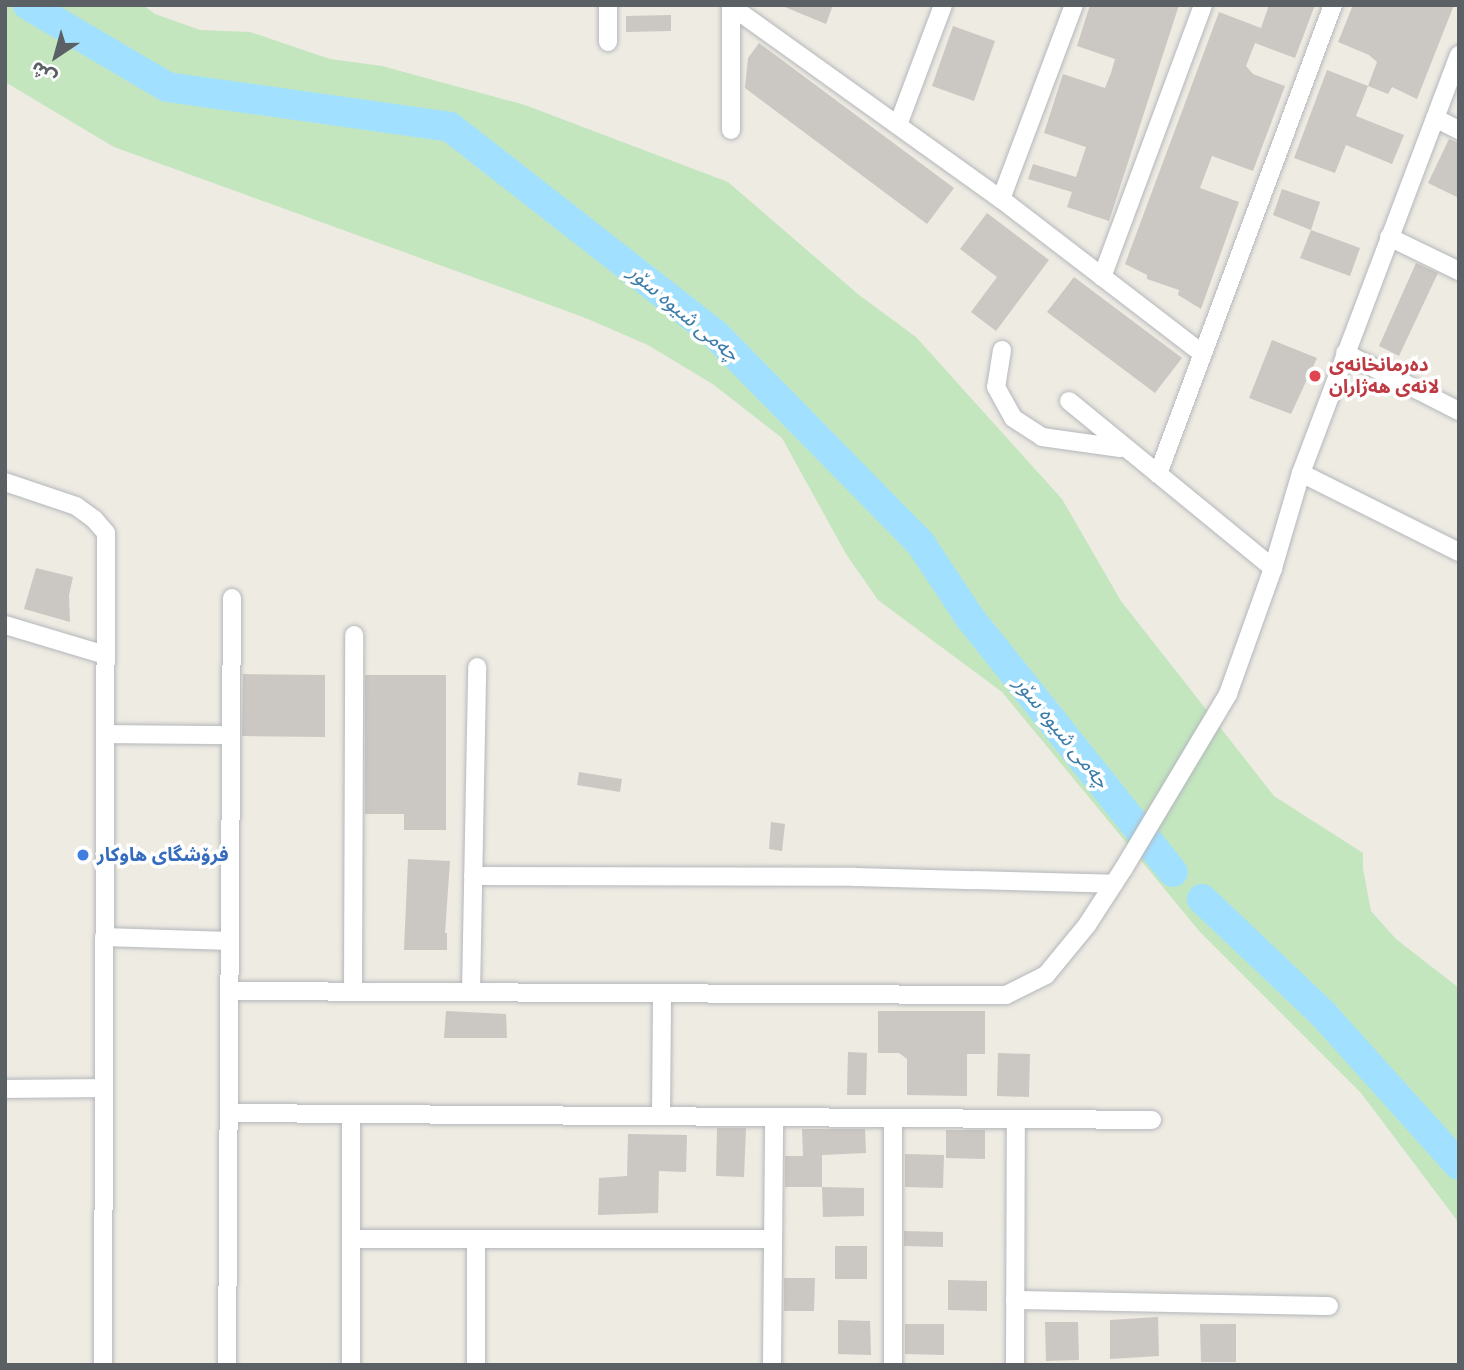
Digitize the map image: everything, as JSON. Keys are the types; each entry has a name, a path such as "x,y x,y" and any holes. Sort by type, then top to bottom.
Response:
{"street":[{"path":"608,5 608,42"},
{"path":"731,5 1001,199 1202,352"},
{"path":"731,5 731,130"},
{"path":"898,125 943,5"},
{"path":"1001,199 1074,5"},
{"path":"1102,277 1203,5"},
{"path":"1158,474 1333,5"},
{"path":"230,991 1006,995 1046,975 1087,925 1114,884 1228,694 1273,568 1301,473 1459,54"},
{"path":"1434,118 1459,131"},
{"path":"1389,237 1459,271"},
{"path":"1002,350 996,387 1013,418 1042,437 1069,442 1105,443 1127,450"},
{"path":"1345,354 1459,411"},
{"path":"1069,401 1273,568"},
{"path":"1301,473 1459,552"},
{"path":"5,482 76,506 94,519 106,533 103,1365"},
{"path":"227,1365 232,598"},
{"path":"5,625 105,655"},
{"path":"354,635 354,992"},
{"path":"471,992 477,667"},
{"path":"105,734 231,735"},
{"path":"473,876 855,877 1114,884"},
{"path":"104,937 230,941"},
{"path":"662,993 662,1116"},
{"path":"5,1088 103,1088"},
{"path":"229,1114 1152,1120"},
{"path":"351,1114 351,1365"},
{"path":"772,1365 774,1117"},
{"path":"893,1118 893,1365"},
{"path":"1014,1365 1016,1119"},
{"path":"351,1239 773,1238"},
{"path":"476,1240 476,1365"},
{"path":"1015,1300 1329,1306"}],"green space":[{"path":"5,5 143,5 155,14 200,30 250,32 330,59 382,66 525,105 728,182 859,295 916,337 1062,499 1121,601 1274,796 1363,853 1363,869 1371,911 1396,939 1459,988 1459,1223 1361,1093 1200,932 1002,692 878,600 846,554 782,438 714,385 648,345 583,317 114,147 5,82"}],"building":[{"path":"780,5 833,5 826,24"},
{"path":"1090,5 1179,5 1109,221 1067,207 1072,192 1028,179 1033,164 1076,177 1086,147 1044,133 1063,74 1105,88 1111,73 1115,59 1077,46"},
{"path":"1269,5 1315,5 1295,58 1255,43 1246,66 1253,74 1285,86 1253,171 1212,156 1200,188 1239,202 1201,309 1178,295 1179,290 1147,279 1147,275 1125,264 1219,12 1261,28"},
{"path":"1353,5 1454,5 1417,99 1392,87 1388,94 1368,86 1377,62 1369,55 1338,42"},
{"path":"671,15 671,31 626,32 626,16"},
{"path":"953,26 995,41 974,101 932,86"},
{"path":"759,43 954,188 927,224 745,88 748,58"},
{"path":"1327,70 1368,86 1356,116 1404,135 1392,164 1346,145 1335,173 1294,158"},
{"path":"1449,139 1459,143 1459,198 1428,183"},
{"path":"1282,189 1320,202 1311,230 1273,215"},
{"path":"987,213 1049,260 996,331 971,312 997,277 960,249"},
{"path":"1311,230 1360,248 1350,276 1300,258"},
{"path":"1416,263 1438,273 1399,356 1379,346"},
{"path":"1074,277 1182,358 1155,393 1047,312"},
{"path":"1272,340 1317,358 1291,414 1249,398"},
{"path":"36,568 73,577 69,595 70,622 24,609"},
{"path":"243,674 325,675 325,737 242,736"},
{"path":"365,675 446,675 446,830 404,830 404,814 365,814"},
{"path":"579,772 622,779 620,792 577,785"},
{"path":"771,822 785,824 782,851 769,849"},
{"path":"408,859 450,861 445,933 447,950 404,950"},
{"path":"446,1011 506,1014 507,1038 444,1038"},
{"path":"878,1011 985,1011 985,1054 967,1054 967,1096 907,1095 907,1059 899,1053 878,1053"},
{"path":"848,1052 867,1053 866,1095 847,1095"},
{"path":"998,1053 1030,1054 1029,1097 997,1096"},
{"path":"717,1128 746,1128 744,1177 716,1176"},
{"path":"802,1129 865,1129 866,1153 822,1155 822,1187 785,1187 785,1156 803,1156"},
{"path":"946,1130 985,1130 985,1159 946,1158"},
{"path":"628,1134 687,1135 686,1172 659,1171 658,1213 598,1215 599,1178 627,1176"},
{"path":"905,1154 944,1155 943,1188 905,1187"},
{"path":"822,1187 864,1188 864,1216 823,1217"},
{"path":"904,1231 943,1232 943,1247 904,1246"},
{"path":"835,1246 867,1246 867,1279 835,1279"},
{"path":"784,1278 815,1278 814,1311 784,1311"},
{"path":"948,1280 987,1281 987,1311 948,1310"},
{"path":"1158,1317 1159,1356 1110,1359 1110,1320"},
{"path":"838,1320 870,1321 871,1355 838,1354"},
{"path":"1045,1322 1078,1322 1079,1360 1046,1361"},
{"path":"905,1324 944,1324 944,1355 905,1354"},
{"path":"1200,1324 1236,1324 1236,1362 1201,1362"}],"waterway":[{"name":"چەمی شیوە سۆر","path":"28,5 167,87 450,127 714,333 921,544 970,618 1173,872"},
{"name":"چەمی شیوە سۆر","path":"1202,899 1323,1014 1459,1165"}],"place":[{"name":"دەرمانخانەی لانەی هەژاران","path":"1315,376"},
{"name":"فرۆشگای ھاوکار","path":"83,855"}]}
